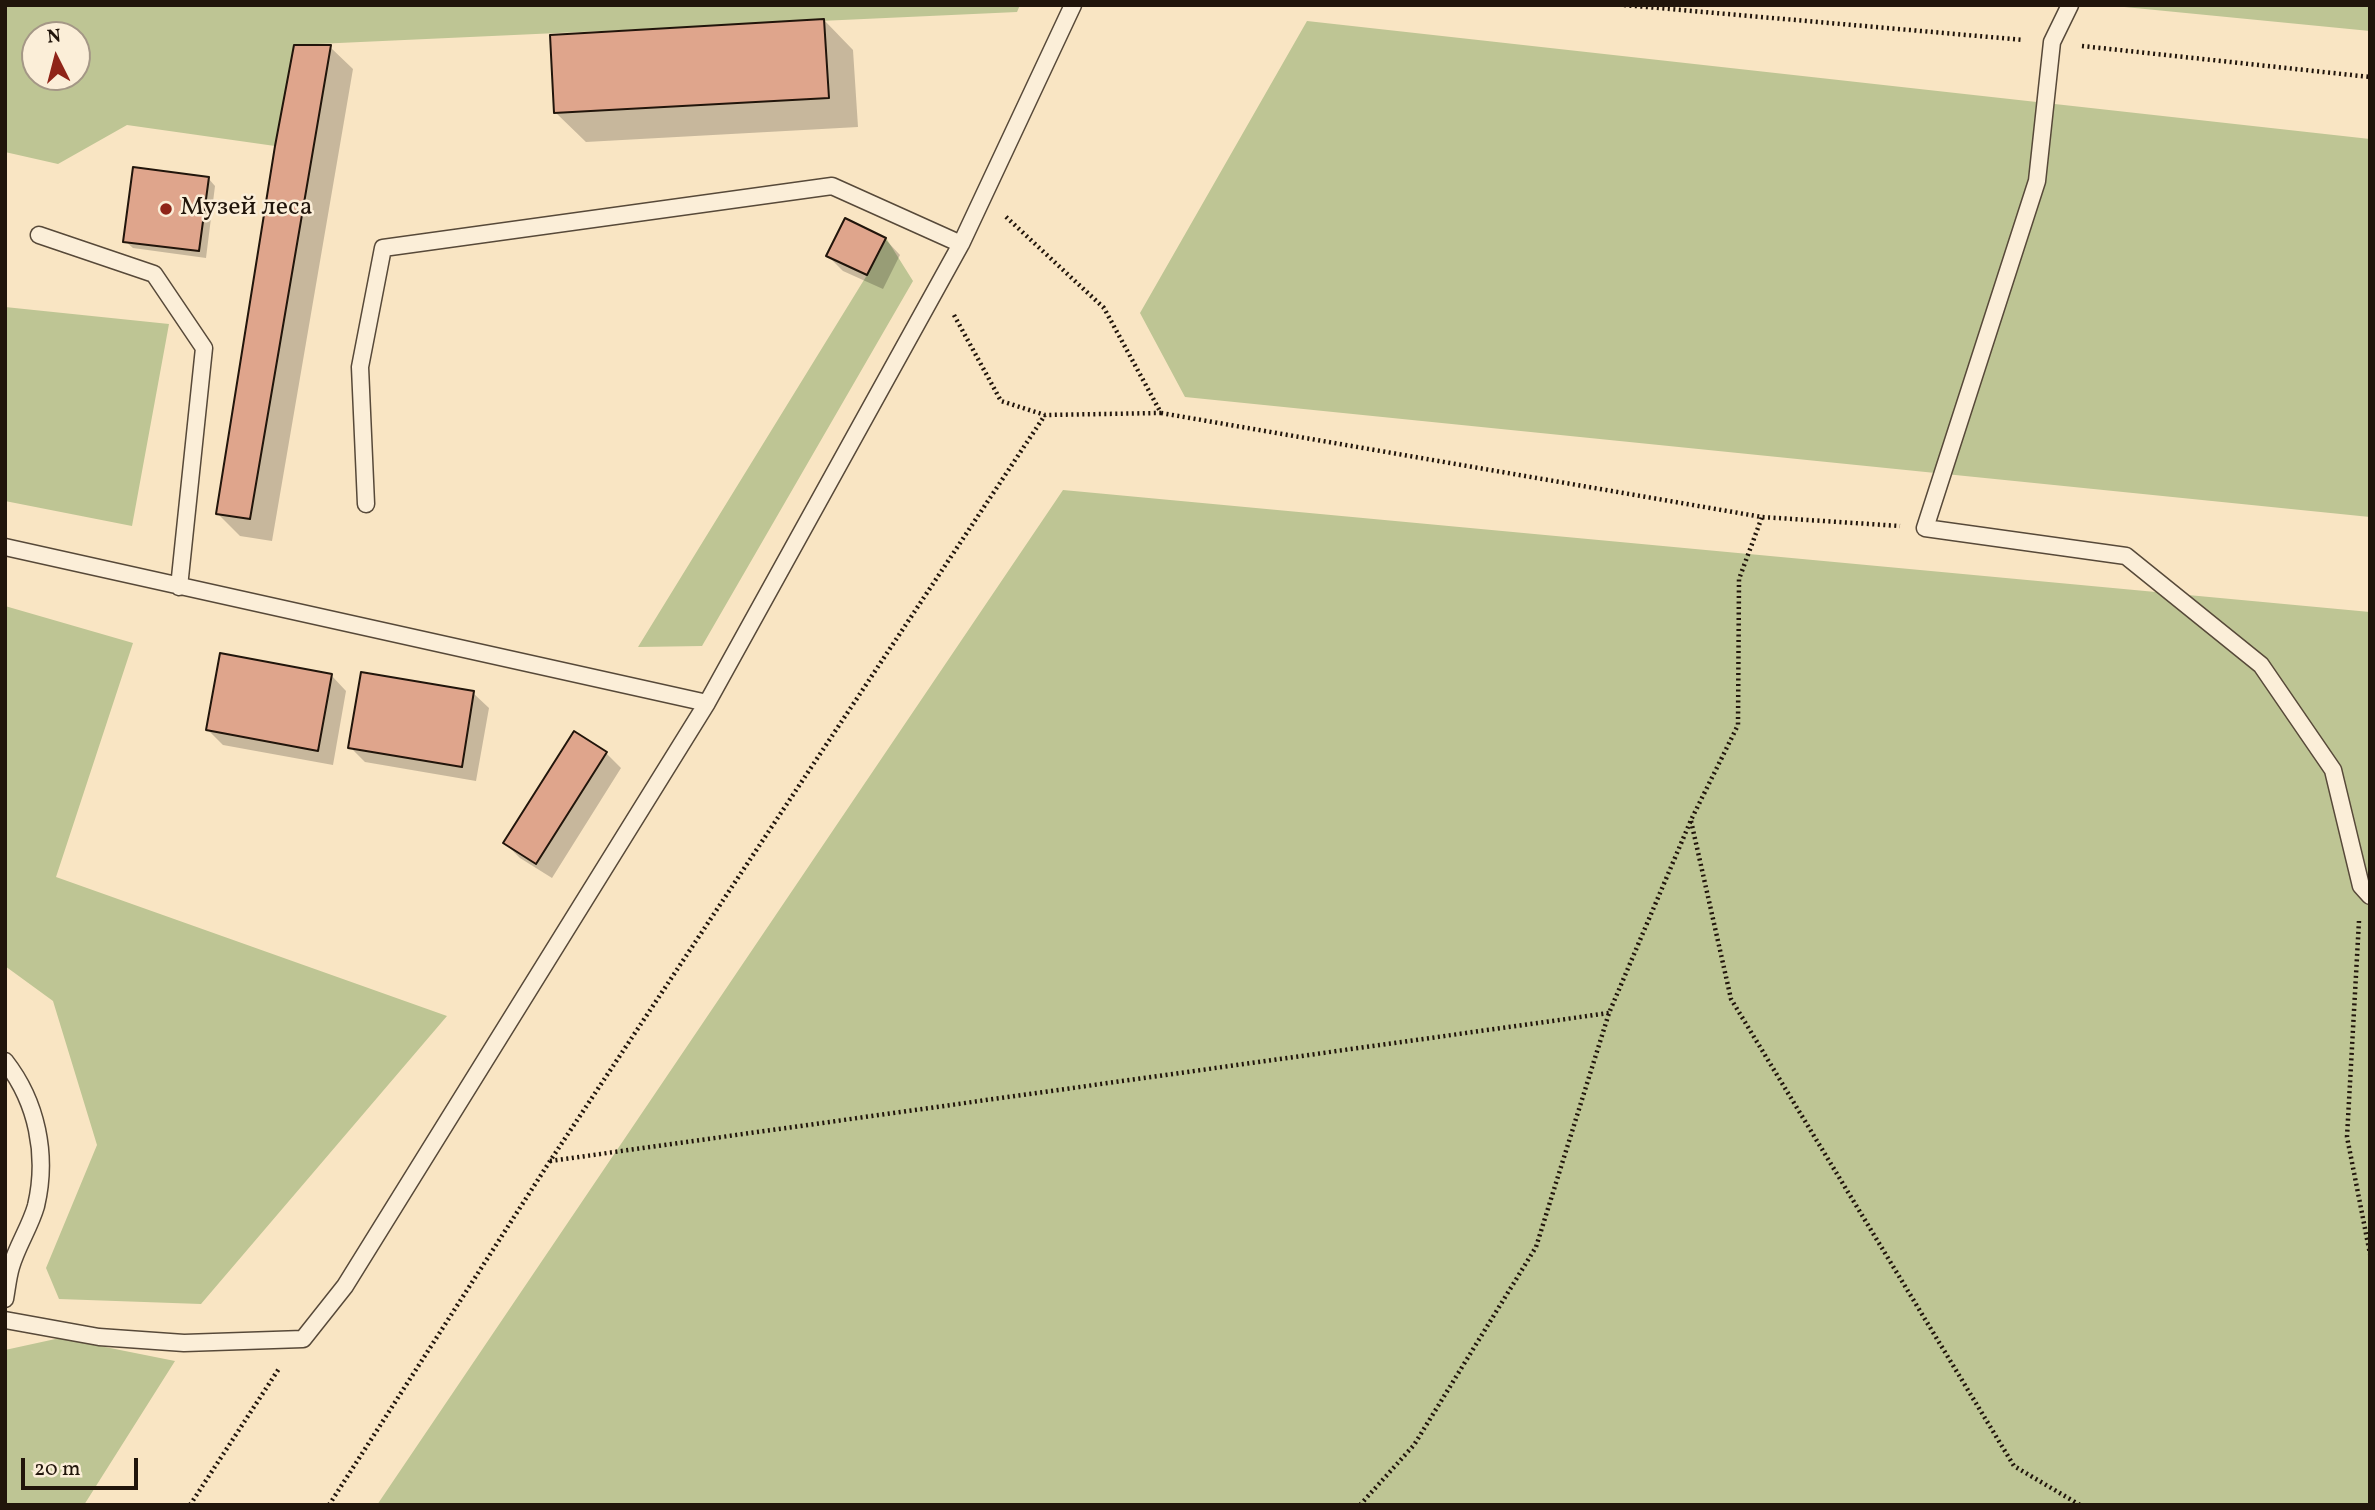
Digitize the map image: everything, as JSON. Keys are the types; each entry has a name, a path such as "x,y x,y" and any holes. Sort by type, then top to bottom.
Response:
{"lane":[{"path":"5,1320 99,1337 184,1343 303,1339 345,1286 707,704 961,244 1073,5"},
{"path":"2070,5 2052,42 2037,181 1925,528 2126,556 2261,665 2333,770 2365,891"},
{"path":"366,504 360,367 383,248 832,186 961,244"},
{"path":"39,235 154,274 204,348 179,587"},
{"path":"5,547 707,704"},
{"path":"5,1061 18,1077 35,1117 41,1168 35,1207 11,1266 5,1299"}],"path":[{"path":"1624,5 2052,42 2370,77"},
{"path":"984,196 1104,308 1161,413"},
{"path":"938,287 1001,401 1045,415 1161,413 1762,517 1925,528"},
{"path":"330,1505 550,1161 1045,415"},
{"path":"1360,1505 1415,1445 1536,1247 1609,1013 1691,820 1738,725 1739,579 1762,517"},
{"path":"1691,820 1731,999 2014,1465 2081,1505"},
{"path":"2365,891 2347,1137 2370,1254"},
{"path":"550,1161 1609,1013"},
{"path":"190,1505 277,1371 303,1339"}],"green space":[{"path":"5,5 1020,5 1017,12 295,45 275,146 127,125 58,164 5,152"},
{"path":"2104,5 2370,5 2370,31"},
{"path":"1307,21 2370,139 2370,517 1185,397 1140,313"},
{"path":"886,238 913,281 702,646 638,647 867,275"},
{"path":"5,307 169,324 132,526 5,501"},
{"path":"1063,490 2370,612 2370,1505 377,1505"},
{"path":"5,606 133,643 56,877 447,1016 201,1304 59,1299 46,1268 97,1145 53,1001 5,966"},
{"path":"60,1338 175,1361 84,1505 5,1505 5,1350"}],"building":[{"path":"824,19 829,98 554,113 550,35"},
{"path":"294,45 331,45 250,519 216,514 275,146"},
{"name":"Музей леса","path":"133,167 209,177 199,251 123,242"},
{"path":"845,218 886,238 867,275 826,256"},
{"path":"220,653 332,674 318,751 206,730"},
{"path":"361,672 474,691 462,767 348,748"},
{"path":"574,731 607,752 536,864 503,843"}],"place":[{"name":"Музей леса","path":"166,209"}]}
